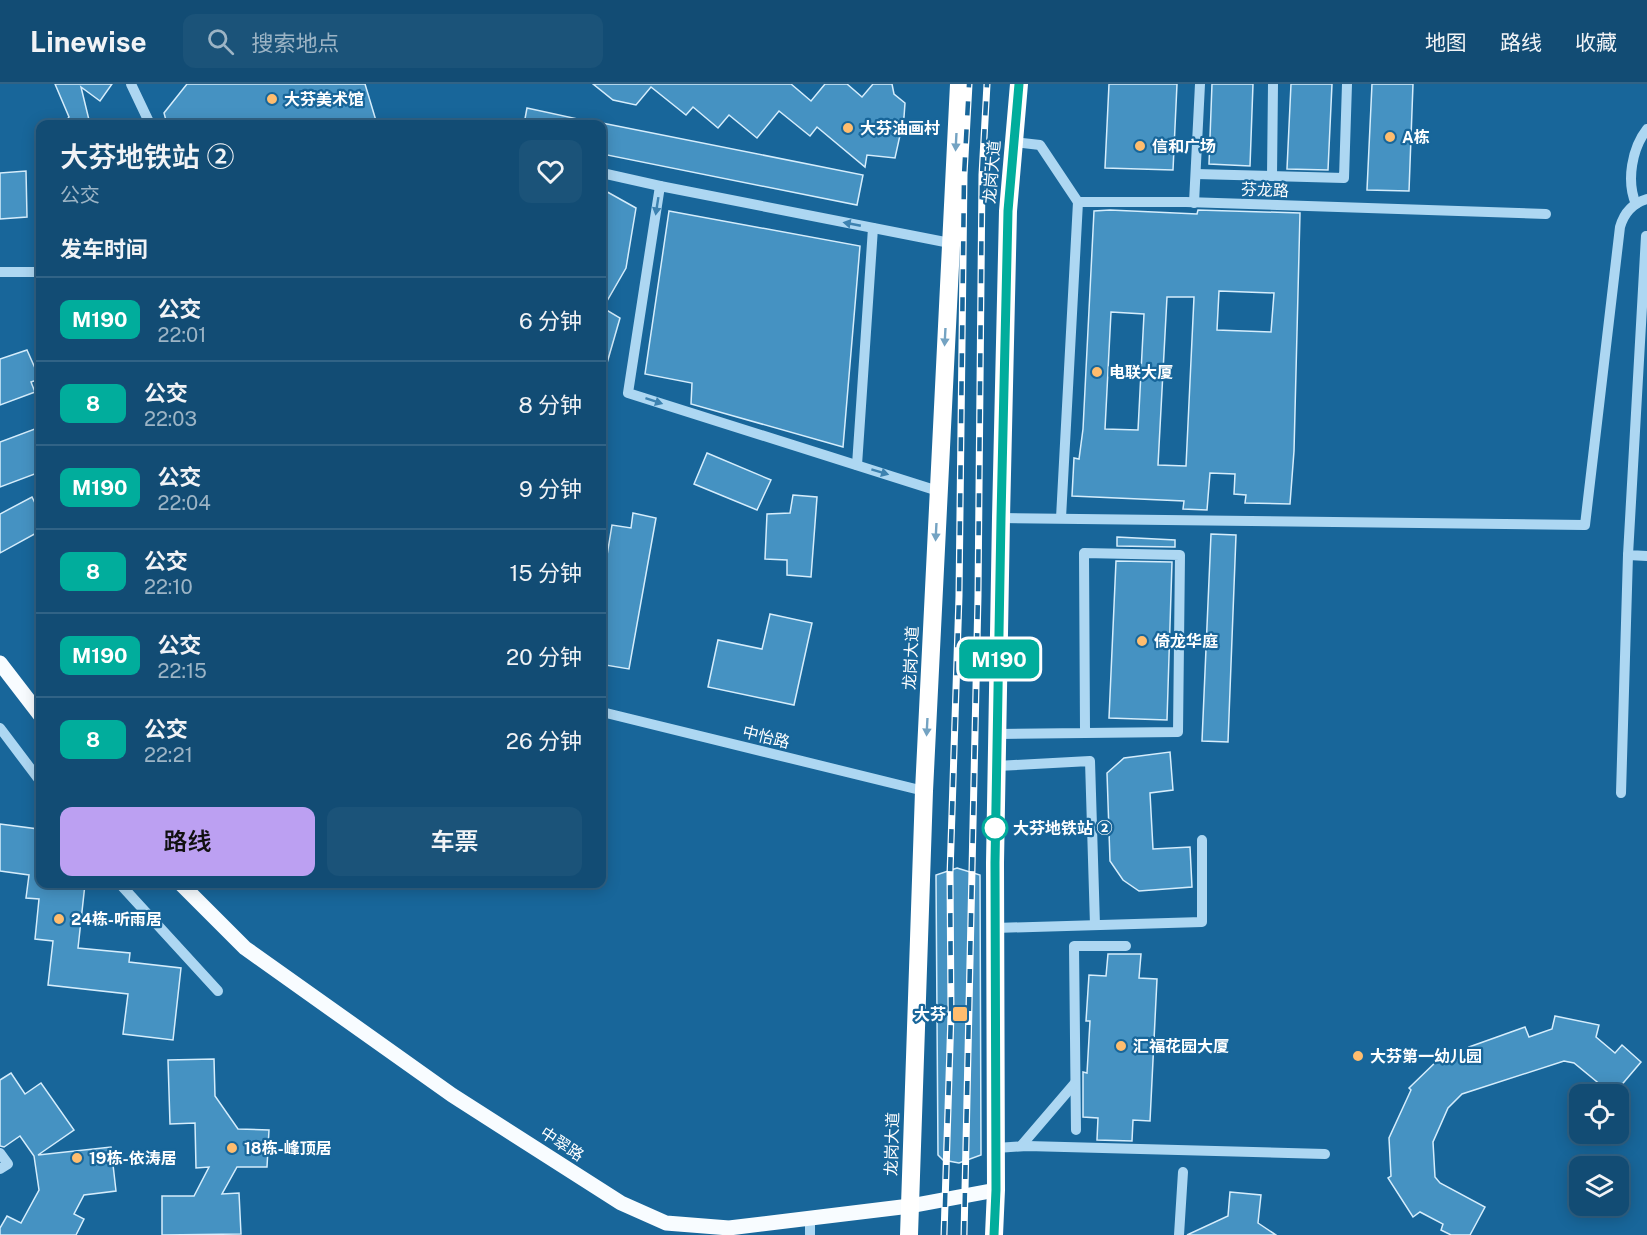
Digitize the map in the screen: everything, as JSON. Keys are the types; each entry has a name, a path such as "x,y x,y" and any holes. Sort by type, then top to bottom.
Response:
{"highway":[{"name":"龙岗大道","path":"909,1235 924,791 959,84"},
{"name":"龙岗大道","path":"994,1235 996,1190 995,928 1001,518 1008,211 1019,84"}],"main road":[{"path":"0,663 36,710"},
{"name":"中翠路","path":"185,888 245,948 452,1095 621,1203 666,1223 729,1232 810,1218 910,1206 996,1190"}],"street":[{"path":"131,84 148,120"},
{"path":"1194,202 1200,84"},
{"path":"1272,176 1273,84"},
{"path":"1196,174 1344,178 1347,84"},
{"path":"1636,204 1632,190 1634,148 1647,129"},
{"path":"1014,142 1040,146 1078,202 1061,518"},
{"path":"606,174 950,243"},
{"path":"660,186 628,393 938,491"},
{"path":"1001,518 1585,525 1620,227 1624,216 1636,204 1647,199"},
{"name":"芬龙路","path":"1078,202 1194,202 1546,214"},
{"path":"857,465 873,228"},
{"path":"1621,793 1628,555 1646,236"},
{"path":"0,272 36,272"},
{"path":"997,734 1085,731 1178,732 1180,555 1084,553 1085,731"},
{"path":"1628,555 1647,556"},
{"name":"中怡路","path":"606,713 924,791"},
{"path":"0,728 36,776"},
{"path":"997,766 1090,761 1095,925"},
{"path":"995,928 1202,922 1202,840"},
{"path":"124,888 218,991"},
{"path":"1076,1130 1074,946 1126,946"},
{"path":"1021,1146 1075,1083"},
{"path":"996,1148 1021,1146 1325,1154"},
{"path":"0,1154 8,1164 0,1169"},
{"path":"1179,1235 1183,1172"},
{"path":"810,1218 810,1235"}],"building":[{"path":"55,84 112,84 100,101 81,87 89,120 67,120 69,117"},
{"name":"大芬美术馆","path":"187,84 365,84 376,120 166,120 164,113"},
{"name":"大芬油画村","path":"593,84 791,84 811,101 825,84 847,84 862,97 873,84 892,84 894,94 905,103 904,117 895,158 867,155 865,167 817,127 810,136 779,111 757,138 729,115 718,128 693,107 686,115 651,87 636,105 613,100"},
{"name":"信和广场","path":"1109,84 1177,84 1173,170 1105,168"},
{"path":"1212,84 1253,84 1250,166 1209,164"},
{"path":"1291,84 1332,84 1328,170 1287,169"},
{"name":"A栋","path":"1372,84 1413,84 1409,191 1367,190"},
{"path":"527,108 578,119 578,120 525,120"},
{"path":"606,124 863,175 857,205 606,155"},
{"path":"26,171 27,217 0,219 0,173"},
{"path":"606,191 636,208 626,268 606,303"},
{"path":"1198,210 1300,213 1294,451 1290,504 1245,503 1246,495 1234,494 1235,474 1210,473 1207,510 1183,509 1184,501 1072,496 1074,458 1079,459 1083,429 1094,211 1197,214","holes":["1219,291 1274,293 1271,332 1217,330","1167,297 1194,297 1186,466 1158,465","1111,312 1144,314 1138,430 1105,429"]},
{"path":"669,211 860,246 843,447 691,404 692,383 645,374"},
{"path":"606,310 620,318 606,367"},
{"path":"27,350 36,368 36,380 31,382 35,392 0,405 0,359"},
{"path":"36,428 36,474 0,487 0,442"},
{"path":"707,453 771,480 757,510 694,484"},
{"path":"793,495 817,497 811,577 787,575 787,560 765,559 767,514 790,513"},
{"path":"32,497 36,505 36,533 0,553 0,514"},
{"path":"633,513 656,518 629,669 606,665 606,562 612,525 631,528"},
{"path":"1211,534 1236,535 1228,742 1202,741"},
{"path":"1117,537 1175,540 1175,547 1117,546"},
{"name":"倚龙华庭","path":"1116,561 1172,562 1167,720 1109,718"},
{"path":"770,614 812,623 794,705 708,687 718,640 762,649"},
{"path":"1170,752 1173,790 1150,793 1153,849 1190,847 1192,887 1139,891 1123,880 1110,861 1107,773 1124,758"},
{"name":"24栋-听雨居","path":"0,824 36,829 36,888 85,888 78,948 130,953 129,962 181,968 173,1040 123,1034 128,994 48,985 53,941 35,939 39,899 26,898 29,875 0,871"},
{"name":"大芬","path":"957,868 980,875 981,1155 959,1163 943,1160 938,1155 936,875"},
{"name":"汇福花园大厦","path":"1108,954 1141,954 1139,978 1157,979 1150,1121 1133,1120 1132,1141 1097,1140 1098,1118 1083,1117 1083,1072 1087,1073 1090,1021 1086,1021 1089,975 1106,976"},
{"path":"1555,1016 1599,1025 1596,1037 1615,1053 1622,1045 1641,1062 1622,1084 1600,1084 1574,1063 1564,1061 1462,1094 1448,1108 1433,1142 1435,1177 1440,1183 1485,1207 1470,1235 1451,1235 1441,1230 1443,1224 1420,1212 1413,1217 1388,1178 1391,1176 1389,1138 1411,1090 1409,1088 1442,1056 1449,1062 1472,1054 1469,1047 1525,1027 1529,1037 1552,1029"},
{"name":"18栋-峰顶居","path":"214,1059 215,1096 238,1129 269,1130 267,1167 237,1167 222,1194 239,1193 241,1234 162,1235 162,1196 194,1196 209,1167 196,1168 195,1123 170,1124 168,1060"},
{"name":"19栋-依涛居","path":"11,1073 25,1094 41,1083 74,1130 38,1155 111,1147 116,1191 84,1195 74,1214 84,1219 76,1235 0,1235 0,1228 7,1216 21,1223 39,1190 34,1156 20,1136 4,1147 0,1146 0,1080"},
{"path":"1230,1192 1261,1195 1258,1223 1276,1235 1187,1235 1228,1216"}],"railway":[{"path":"944,1235 951,1014 950,874 959,596 964,175 969,84"},
{"path":"964,1235 978,596 982,175 987,84"}],"bus line":[{"name":"M190","path":"994,1235 996,1190 995,863 1007,233 1019,84"}],"place":[{"name":"大芬美术馆","path":"272,99"},
{"name":"大芬油画村","path":"848,128"},
{"name":"A栋","path":"1390,137"},
{"name":"信和广场","path":"1140,146"},
{"name":"电联大厦","path":"1097,372"},
{"name":"倚龙华庭","path":"1142,641"},
{"name":"大芬地铁站 ②","path":"995,828"},
{"name":"24栋-听雨居","path":"59,919"},
{"name":"大芬","path":"960,1014"},
{"name":"汇福花园大厦","path":"1121,1046"},
{"name":"大芬第一幼儿园","path":"1358,1056"},
{"name":"18栋-峰顶居","path":"232,1148"},
{"name":"19栋-依涛居","path":"77,1158"}]}
